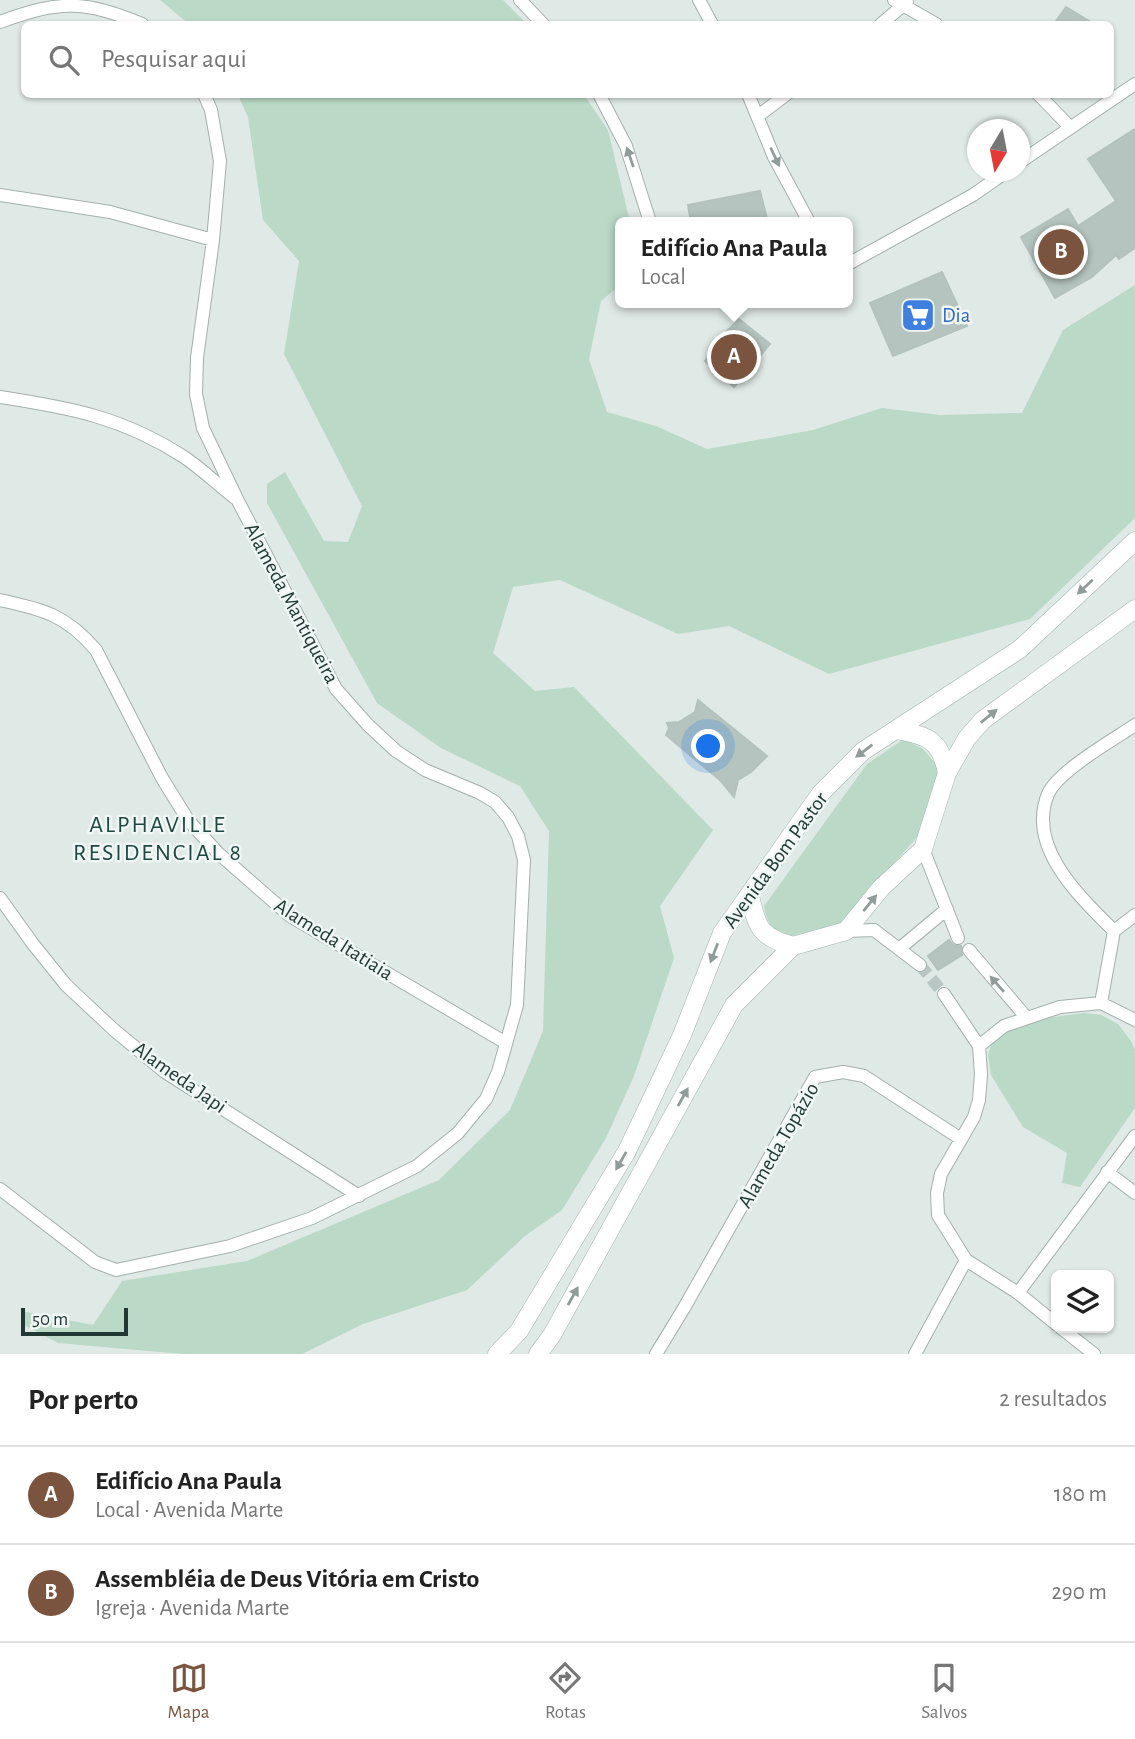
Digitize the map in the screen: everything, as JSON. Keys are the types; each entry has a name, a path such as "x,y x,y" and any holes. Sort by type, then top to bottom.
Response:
{"street":[{"path":"520,0 540,21"},
{"path":"699,0 710,21"},
{"path":"883,21 902,2 931,21"},
{"path":"0,22 31,11 67,4 108,10 135,21"},
{"path":"1114,98 1135,84"},
{"name":"Alameda Mantiqueira","path":"0,1189 95,1262 116,1270 230,1246 312,1218 417,1166 458,1133 486,1099 498,1072 517,1005 524,860 518,835 495,802 425,770 396,751 336,689 203,428 196,394 197,358 213,240 220,161 211,110 206,98"},
{"path":"601,98 626,146 648,217"},
{"path":"750,98 774,157 806,217"},
{"path":"758,117 782,98"},
{"path":"1042,98 1070,127"},
{"path":"1030,155 1114,98"},
{"path":"853,261 991,182"},
{"path":"0,194 110,212 213,240"},
{"path":"0,397 109,419 146,434 186,458 238,501"},
{"name":"Avenida Bom Pastor","path":"497,1354 519,1331 627,1151 682,1035 722,933 821,793 863,751 1020,649 1135,541"},
{"name":"Alameda Itatiaia","path":"0,600 38,608 63,620 82,634 96,650 162,778 188,820 218,853 255,887 290,916 506,1043"},
{"path":"846,931 881,888 923,849 947,773 967,738 983,720 1135,609"},
{"path":"1114,930 1087,904 1053,859 1042,824 1048,793 1068,771 1135,725"},
{"path":"897,730 920,734 936,744 944,757 947,773"},
{"path":"923,849 958,938"},
{"path":"750,896 756,923 765,935 793,946"},
{"name":"Alameda Japi","path":"0,898 66,985 114,1030 165,1072 359,1196"},
{"path":"899,949 947,909"},
{"path":"1101,1003 1114,930 1135,915"},
{"path":"538,1354 552,1335 734,1005 793,946 846,931 874,930 920,965"},
{"path":"968,950 1026,1017"},
{"path":"944,994 978,1049 981,1074 979,1101 974,1117 941,1174 937,1193 938,1216 966,1260 1018,1293 1051,1320"},
{"path":"978,1049 1004,1026 1060,1007 1101,1003 1132,1018 1135,1033"},
{"name":"Alameda Topázio","path":"656,1354 815,1077 843,1072 864,1076 961,1139"},
{"path":"1018,1293 1135,1136"},
{"path":"1107,1172 1135,1193"},
{"path":"915,1354 966,1260"},
{"path":"1067,1333 1094,1354"}],"green space":[{"path":"160,0 503,0 524,21 185,21"},
{"path":"239,98 586,98 608,130 629,217 615,217 615,289 601,301 589,359 607,412 656,426 707,449 813,430 882,408 940,415 1022,413 1063,330 1135,285 1135,518 1030,619 829,674 729,626 678,634 560,580 513,587 493,653 535,691 574,687 713,830 660,906 674,958 634,1076 606,1138 562,1210 525,1236 467,1290 363,1324 302,1354 183,1354 58,1343 22,1324 21,1311 93,1325 122,1281 247,1261 439,1180 510,1110 543,1031 549,831 520,786 441,748 377,703 267,503 267,484 285,472 324,541 348,542 362,506 284,354 299,261 263,220 248,117"},
{"path":"904,739 923,749 941,770 918,836 841,923 784,938 770,925 764,906 867,764"},
{"path":"1084,1013 1101,1015 1118,1024 1131,1041 1135,1050 1135,1108 1080,1187 1062,1183 1067,1153 1023,1127 991,1075 988,1055 993,1039 1015,1022"}],"building":[{"path":"1066,7 1089,21 1056,21"},
{"path":"1135,129 1135,248 1119,259 1116,255 1092,277 1055,298 1021,237 1068,209 1078,226 1116,201 1088,159"},
{"path":"760,191 766,217 690,217 688,205"},
{"name":"Dia","path":"942,272 967,326 893,356 870,303"},
{"path":"739,319 770,344 734,387 705,361 725,337 723,335"},
{"path":"698,700 767,756 751,772 738,780 734,797 721,781 666,735 669,728 667,723 679,722 695,712"},
{"path":"949,940 953,945 961,946 962,955 938,970 928,956"}],"tunnel":[{"path":"920,965 944,994"}],"place":[{"name":"Assembléia de Deus Vitória em Cristo","path":"1061,252"},
{"name":"Dia","path":"918,315"},
{"name":"Edifício Ana Paula","path":"734,357"}],"district":[{"name":"ALPHAVILLE RESIDENCIAL 8","path":"158,838"}]}
